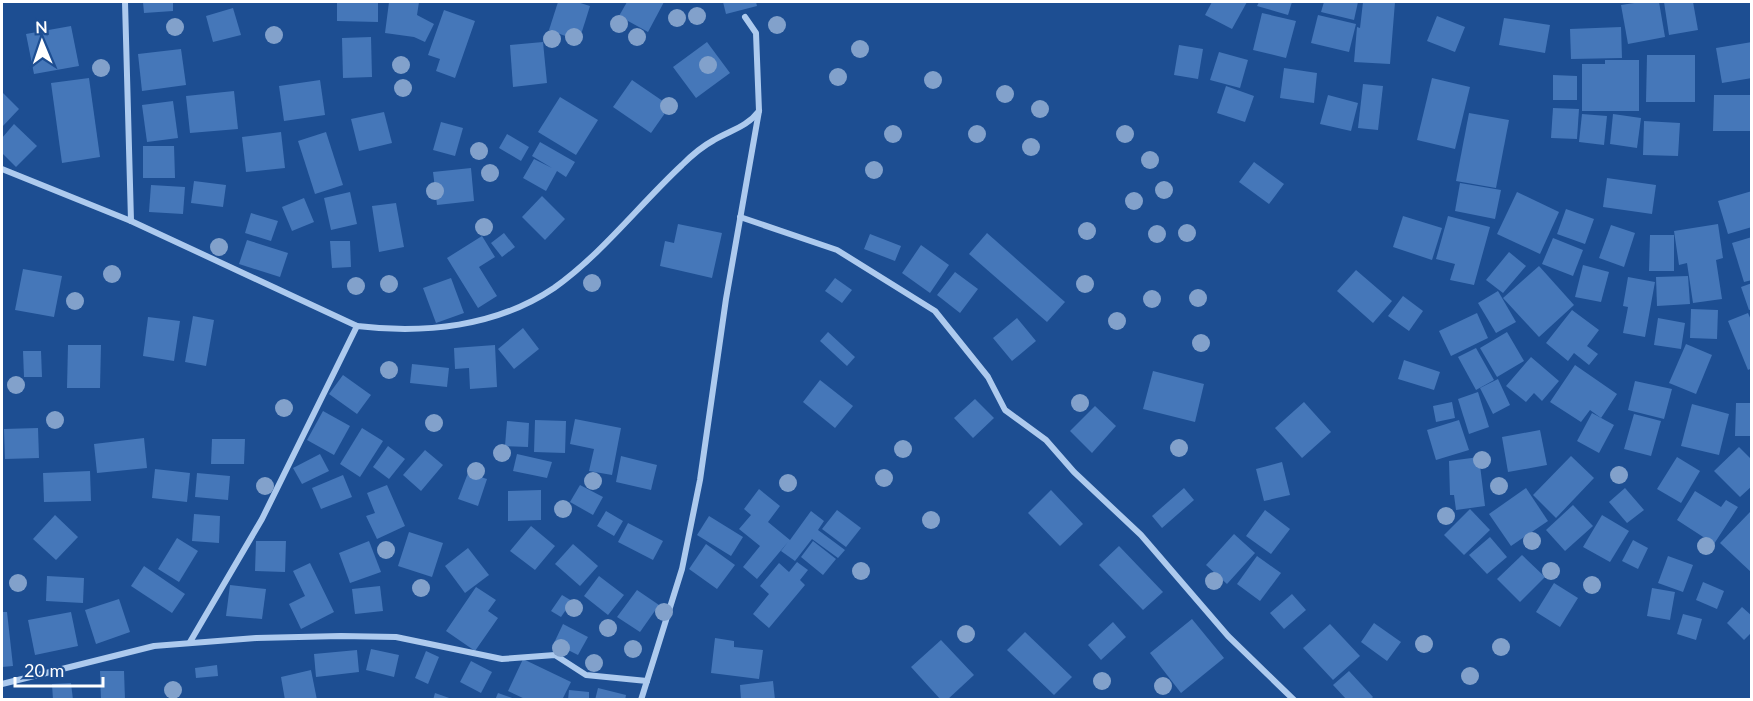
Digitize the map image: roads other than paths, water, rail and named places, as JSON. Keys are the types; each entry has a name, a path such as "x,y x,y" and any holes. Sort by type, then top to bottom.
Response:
{"street":[{"path":"125,2 131,221"},
{"path":"641,699 687,547 700,480 759,111 756,33 745,17"},
{"path":"2,169 131,221 357,326 390,330 471,323 508,310 553,288 585,262 684,163 713,140 750,123 759,111"},
{"path":"741,217 837,250 935,311 988,377 1005,410 1046,440 1074,472 1141,535 1228,636 1294,699"},
{"path":"190,642 262,519 357,326"},
{"path":"2,684 154,646 190,642 320,637 396,637 502,659 555,655 586,675 647,681"}]}
